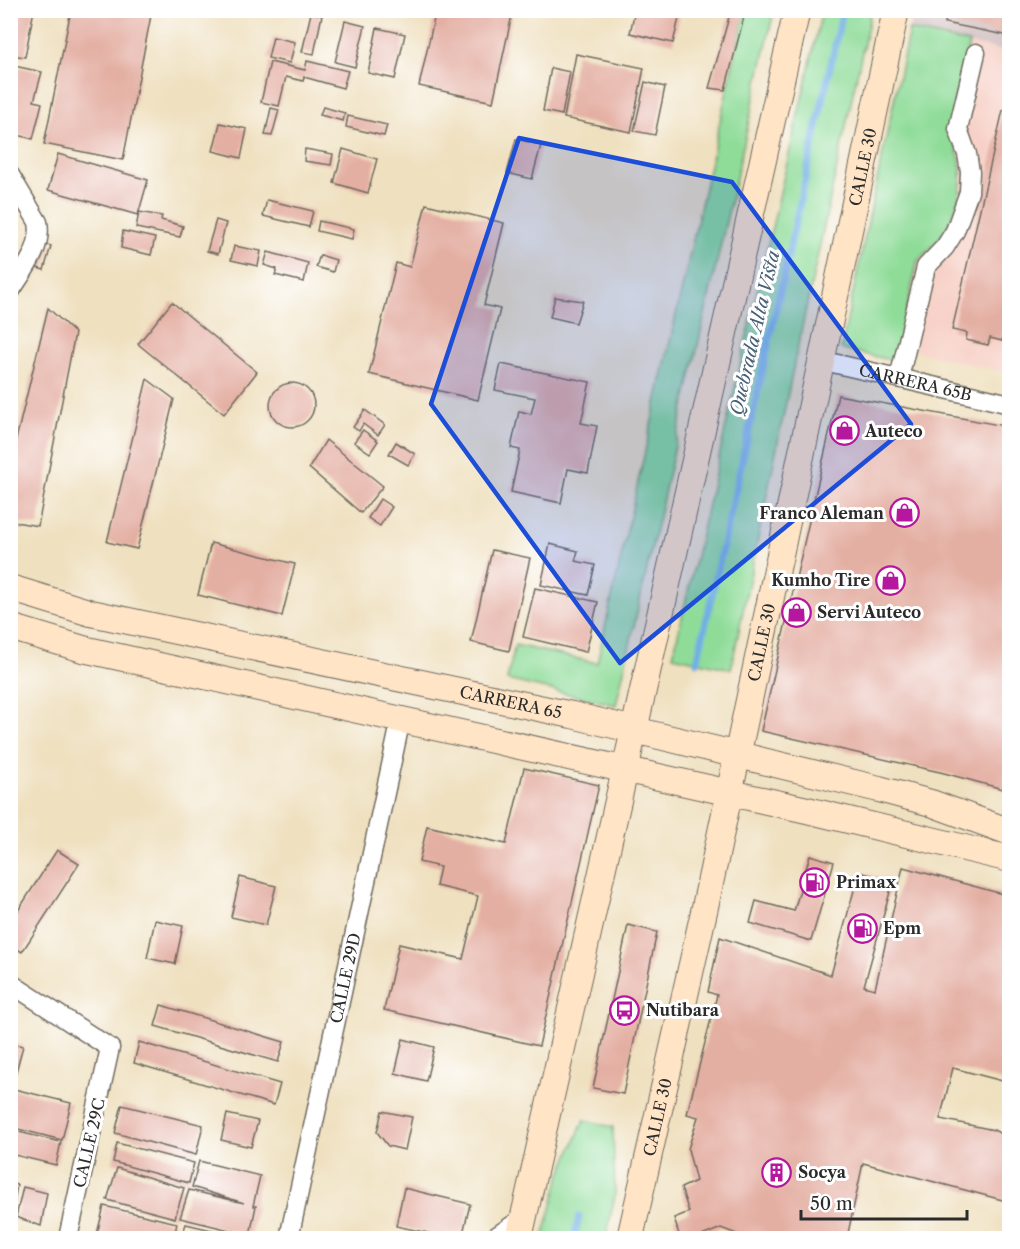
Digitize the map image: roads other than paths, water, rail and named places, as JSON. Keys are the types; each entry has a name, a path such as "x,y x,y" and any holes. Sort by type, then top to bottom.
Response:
{"main road":[{"path":"521,1228 797,10"},
{"name":"CALLE 30","path":"630,1239 729,793 896,10"},
{"name":"CARRERA 65","path":"10,588 91,613 572,715 737,755 931,803 1010,832"},
{"path":"10,627 83,649 729,793 1010,859"}],"street":[{"path":"899,378 926,267 945,248 956,231 969,192 970,172 967,154 958,129 976,53"},
{"path":"10,175 38,222 39,238 36,249 10,292"},
{"name":"CARRERA 65B","path":"820,360 1010,404"},
{"name":"CALLE 29D","path":"289,1239 401,719"},
{"name":"CALLE 29C","path":"10,983 111,1048 68,1239"},
{"path":"494,1239 521,1228"}],"waterway":[{"name":"Quebrada Alta Vista","path":"697,662 843,10"},
{"name":"Quebrada Alta Vista","path":"574,1238 579,1217"}],"place":[{"name":"Auteco","path":"844,431"},
{"name":"Franco Aleman","path":"905,513"},
{"name":"Kumho Tire","path":"891,580"},
{"name":"Servi Auteco","path":"796,612"},
{"name":"Primax","path":"815,882"},
{"name":"Epm","path":"862,928"},
{"name":"Nutibara","path":"625,1010"},
{"name":"Socya","path":"777,1172"}]}
